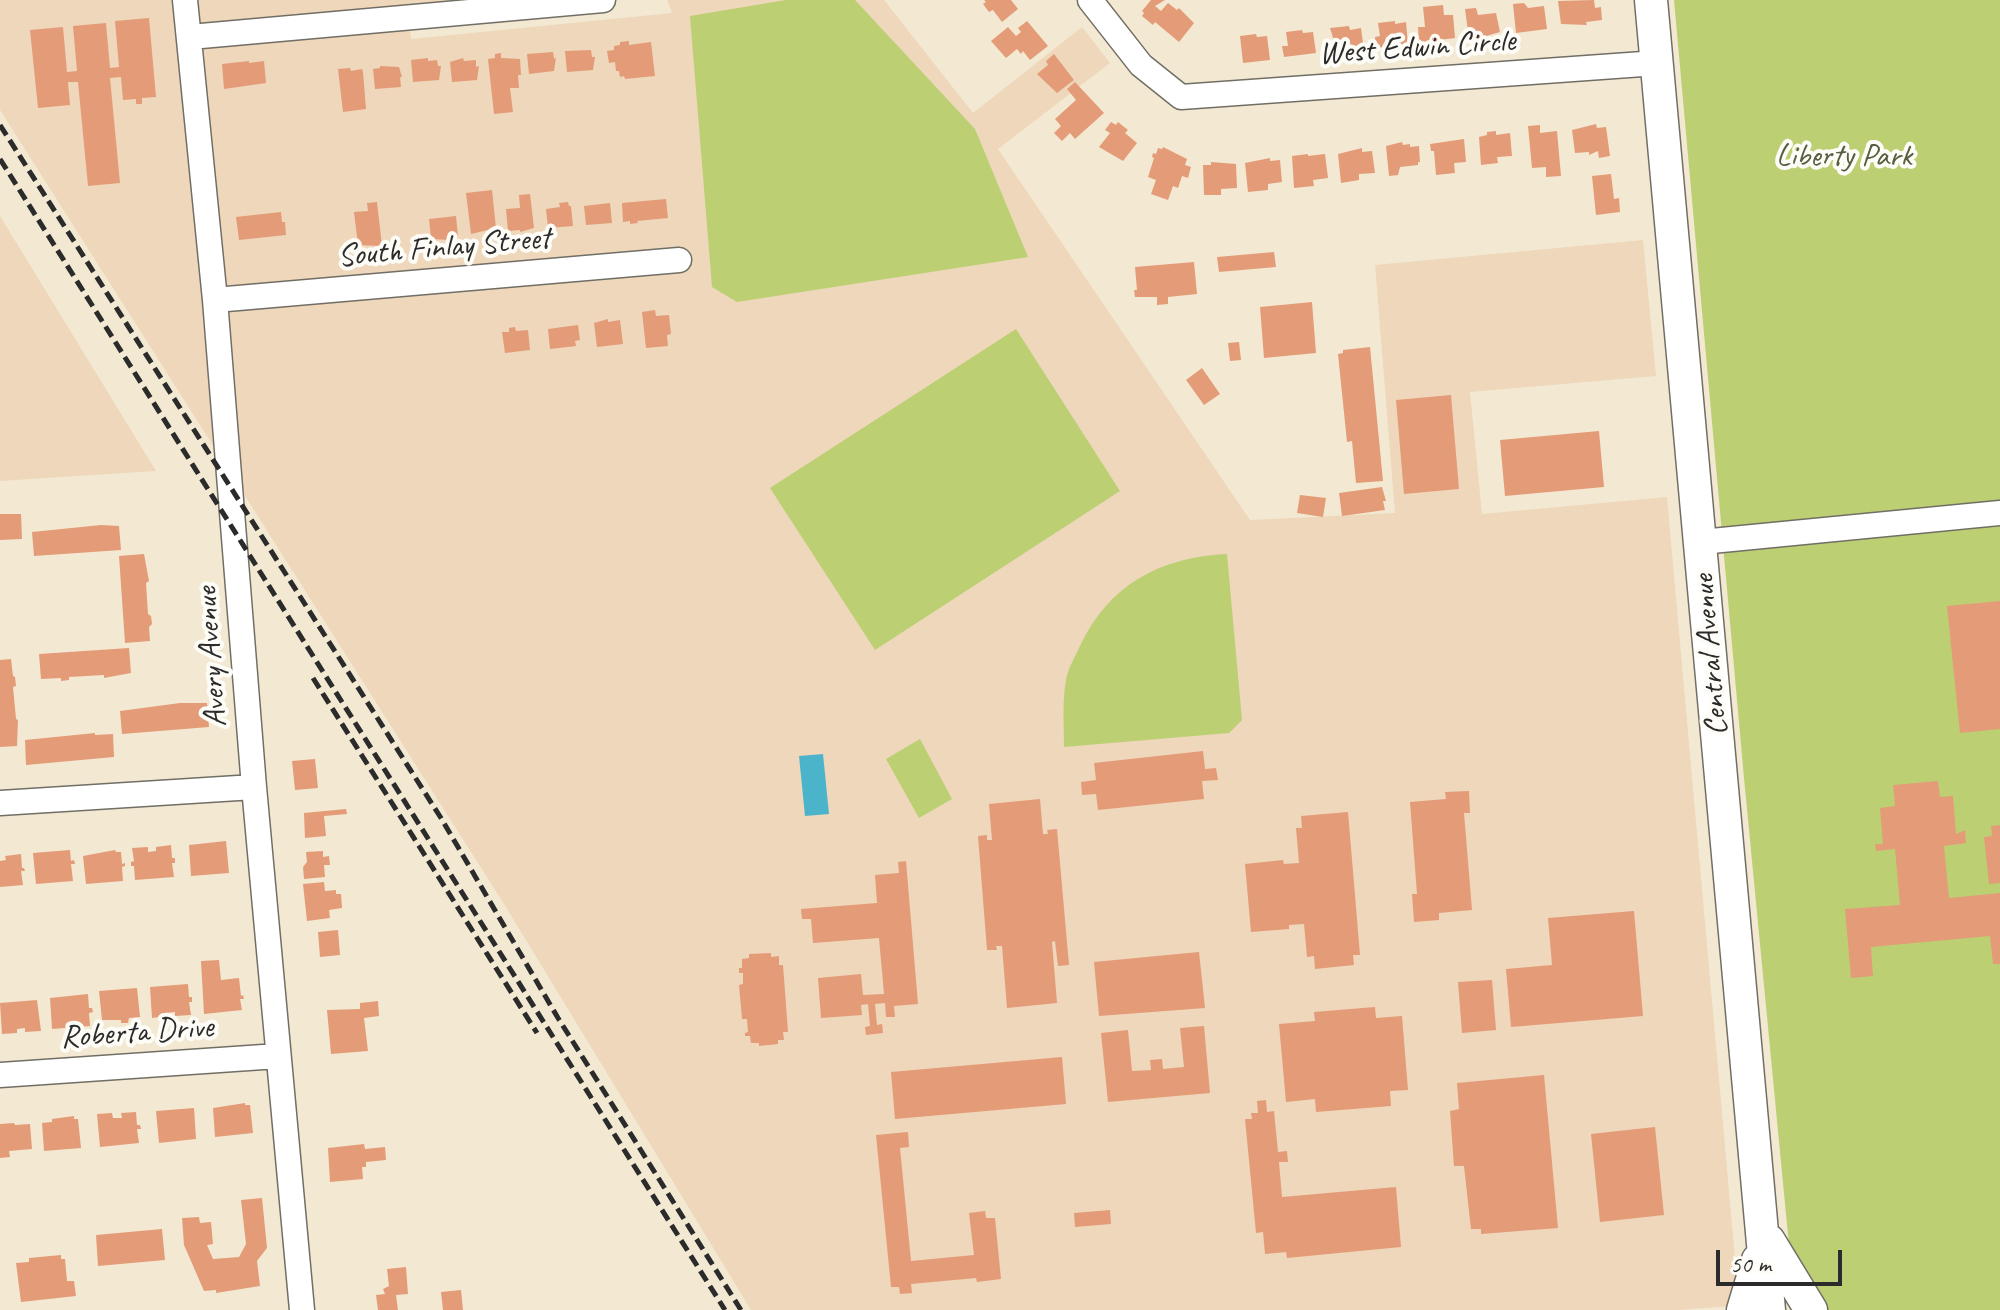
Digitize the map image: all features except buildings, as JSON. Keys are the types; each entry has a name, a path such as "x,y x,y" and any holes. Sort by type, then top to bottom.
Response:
{"main road":[{"name":"Central Avenue","path":"1651,0 1769,1310"},
{"path":"1743,1310 1753,1283 1764,1233"},
{"path":"1764,1233 1811,1310"}],"street":[{"name":"Avery Avenue","path":"185,0 215,300 254,787 302,1310"},
{"path":"190,37 603,0"},
{"name":"West Edwin Circle","path":"1090,0 1141,65 1181,97 1657,63"},
{"name":"South Finlay Street","path":"215,300 679,260"},
{"path":"1701,542 2000,513"},
{"path":"0,803 254,787"},
{"name":"Roberta Drive","path":"0,1075 278,1056"}],"shaded area":[{"path":"0,0 508,0 408,10 411,39 672,13 667,0 884,0 973,113 1082,27 1110,63 998,149 1250,520 1395,513 1375,265 1643,240 1656,376 1470,392 1482,514 1667,497 1738,1292 1731,1306 1678,1310 751,1310 504,904 0,110"},
{"path":"0,216 156,471 0,481"}],"green space":[{"path":"786,0 855,0 975,129 1028,257 737,302 712,287 690,16"},
{"name":"Liberty Park","path":"1674,0 2000,0 2000,1310 1820,1310 1791,1266"},
{"path":"1016,329 1120,491 875,650 770,488"},
{"path":"1227,554 1242,720 1229,733 1064,747 1067,676 1092,624 1106,606 1122,590 1159,568 1203,556"},
{"path":"920,739 952,799 919,818 886,759"}],"water":[{"path":"823,754 829,814 805,816 799,756"}],"railway":[{"path":"0,125 441,818 558,1018 741,1310"},
{"path":"0,159 725,1310"},
{"path":"313,678 537,1033"}]}
